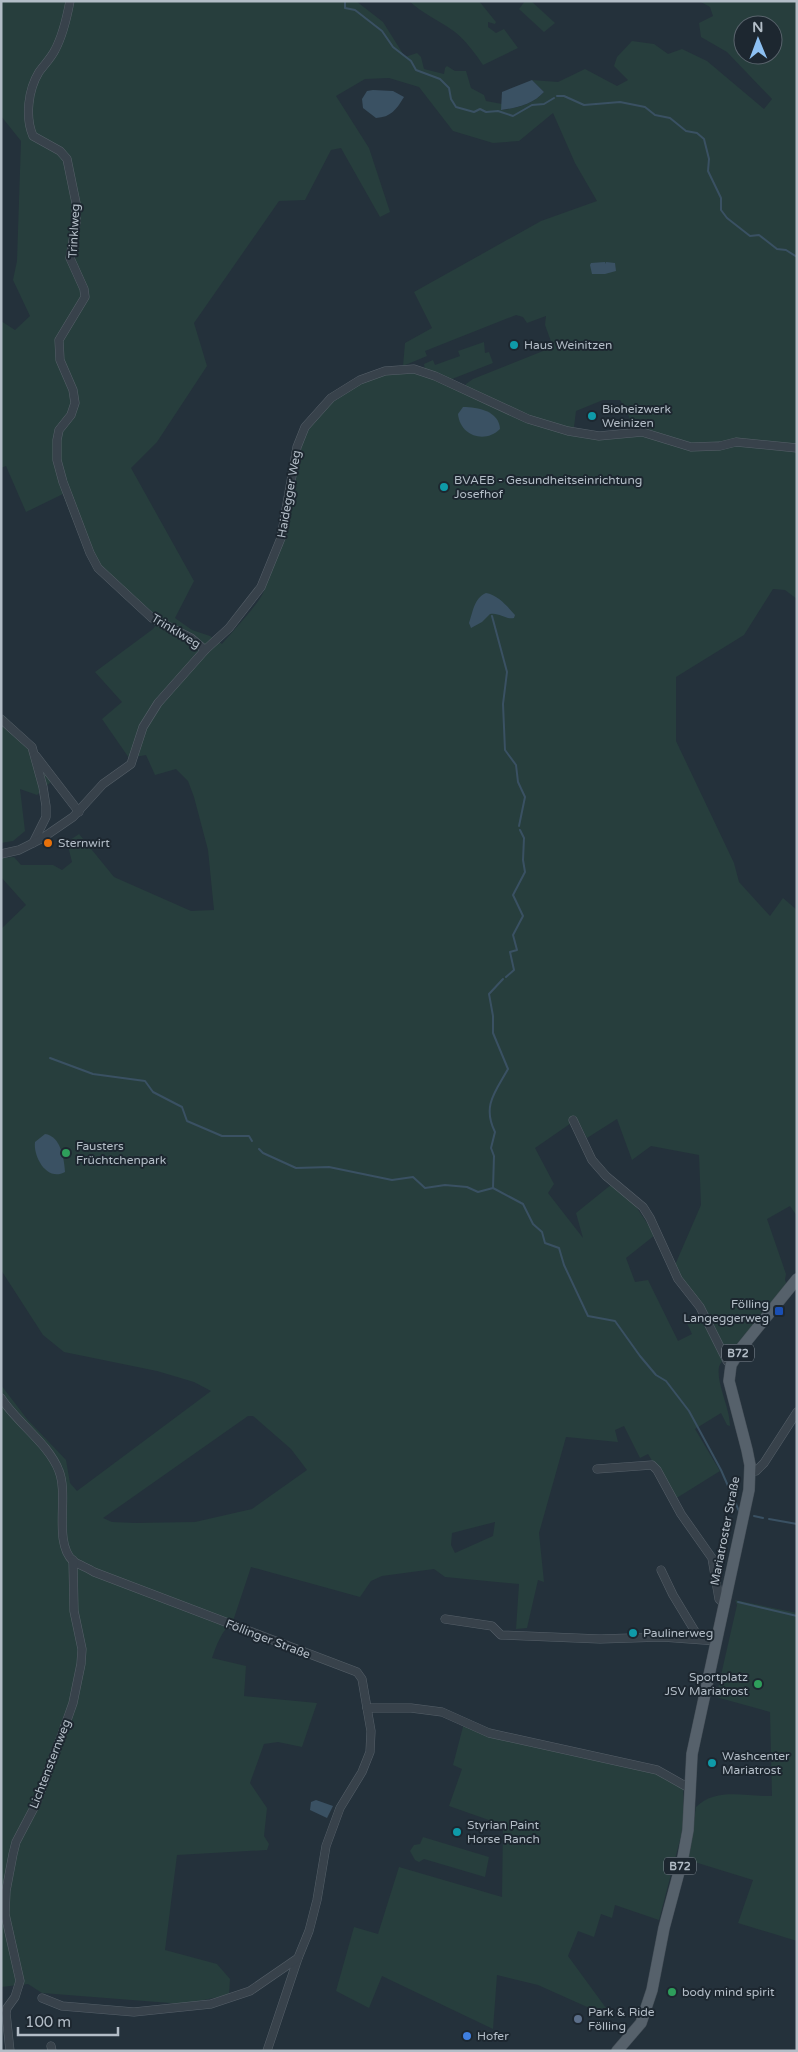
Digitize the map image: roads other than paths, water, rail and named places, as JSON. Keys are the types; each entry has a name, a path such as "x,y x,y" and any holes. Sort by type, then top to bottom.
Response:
{"main road":[{"name":"Mariatroster Straße","path":"617,2051 641,2023 652,1990 664,1928 683,1857 688,1830 692,1754 746,1507 750,1471 746,1443 729,1388 731,1365 742,1347 797,1278"}],"street":[{"name":"Trinklweg","path":"70,1 60,41 33,85 28,122 33,136 60,151 67,159 76,203 76,222 70,258 86,297 59,340 60,360 73,390 75,403 71,415 59,430 56,447 57,460 62,482 90,553 98,568 152,618 191,638 205,650"},
{"name":"Haidegger Weg","path":"33,843 79,812 103,784 131,764 147,719 170,688 205,650 230,628 261,587 281,538 297,447 306,427 330,398 348,386 372,375 395,370 414,369 434,376 528,419 568,431 599,436 642,432 691,447 720,446 736,442 797,448"},
{"path":"1,718 27,742 34,754 79,812"},
{"path":"1,854 19,850 33,843 44,822 46,806 34,754"},
{"path":"573,1120 592,1160 611,1181 643,1207 678,1279 700,1307 727,1361 731,1365"},
{"path":"1,1398 8,1409 48,1452 59,1470 63,1501 62,1533 65,1546 73,1560"},
{"path":"750,1471 756,1470 764,1463 797,1412"},
{"name":"Mariatroster Straße","path":"597,1469 652,1465 657,1470 681,1514 712,1558 719,1599 725,1605"},
{"name":"Föllinger Straße","path":"73,1560 94,1572 357,1672 362,1679 371,1731 370,1752 362,1772 340,1808 329,1838 309,1931 267,2051"},
{"name":"Lichtensternweg","path":"10,2051 6,2013 7,2008 15,1997 20,1981 5,1914 6,1890 16,1842 36,1804 56,1745 66,1723 73,1703 81,1664 82,1649 74,1611 73,1560"},
{"path":"661,1570 673,1595 699,1638"},
{"path":"445,1619 492,1626 501,1635 600,1639 699,1638 718,1641"},
{"path":"367,1708 411,1708 442,1712 489,1733 657,1770 689,1788"},
{"path":"42,1998 62,2006 134,2012 211,2004 250,1991 298,1958"}],"water":[{"path":"532,80 544,92 540,96 524,105 501,110 502,92"},
{"path":"367,91 393,91 404,97 393,112 376,118 363,108 362,99"},
{"path":"605,262 606,264 606,262 615,263 616,271 605,274 592,274 591,263"},
{"path":"463,407 487,411 496,418 500,429 494,434 481,437 468,432 463,428 458,414"},
{"path":"486,593 502,601 515,615 514,618 490,614 482,622 471,628 469,623 474,606 479,598"},
{"path":"45,1134 55,1139 58,1143 61,1149 65,1172 52,1174 39,1161 35,1142"},
{"path":"316,1800 333,1806 327,1818 310,1810 311,1802"}],"waterway":[{"path":"345,1 345,8 355,10 382,31 393,47 411,61 416,70 440,79 449,88 451,99 456,107 474,112 480,109 486,112 498,111 513,116 532,105 544,104 554,98"},
{"path":"557,96 564,96 584,105 620,102 645,107 655,115 670,118 686,131 697,133 704,139 709,159 708,171 721,198 721,210 727,218 750,236 759,235 777,249 786,250 797,257"},
{"path":"492,616 507,672 503,704 505,750 516,765 518,782 525,797 519,826"},
{"path":"506,977 514,970 510,952 517,950 513,935 523,916 513,895 525,872 523,860 524,838 520,830"},
{"path":"493,1188 494,1156 491,1148 495,1132 491,1123 490,1107 495,1092 508,1069 493,1033 493,1016 489,994 503,979"},
{"path":"50,1058 93,1074 145,1081 153,1092 182,1107 187,1121 222,1136 249,1136 252,1141"},
{"path":"259,1149 263,1153 296,1168 329,1167 392,1180 413,1177 425,1188 445,1185 467,1187 478,1192 493,1188 523,1204 533,1224 542,1232 545,1243 559,1248 564,1265 588,1316 615,1321 640,1356 656,1375 666,1381 689,1411 721,1470 739,1511"},
{"path":"754,1516 763,1518"},
{"path":"769,1519 797,1524"},
{"path":"738,1602 797,1616"}],"place":[{"name":"Haus Weinitzen","path":"514,345"},
{"name":"Bioheizwerk Weinizen","path":"592,416"},
{"name":"BVAEB - Gesundheitseinrichtung Josefhof","path":"444,487"},
{"name":"Sternwirt","path":"48,843"},
{"name":"Fausters Früchtchenpark","path":"66,1153"},
{"name":"Fölling Langeggerweg","path":"779,1311"},
{"name":"Paulinerweg","path":"633,1633"},
{"name":"Sportplatz JSV Mariatrost","path":"758,1684"},
{"name":"Washcenter Mariatrost","path":"712,1763"},
{"name":"Styrian Paint Horse Ranch","path":"457,1832"},
{"name":"body mind spirit","path":"672,1992"},
{"name":"Park & Ride Fölling","path":"578,2019"},
{"name":"Hofer","path":"467,2036"}]}
